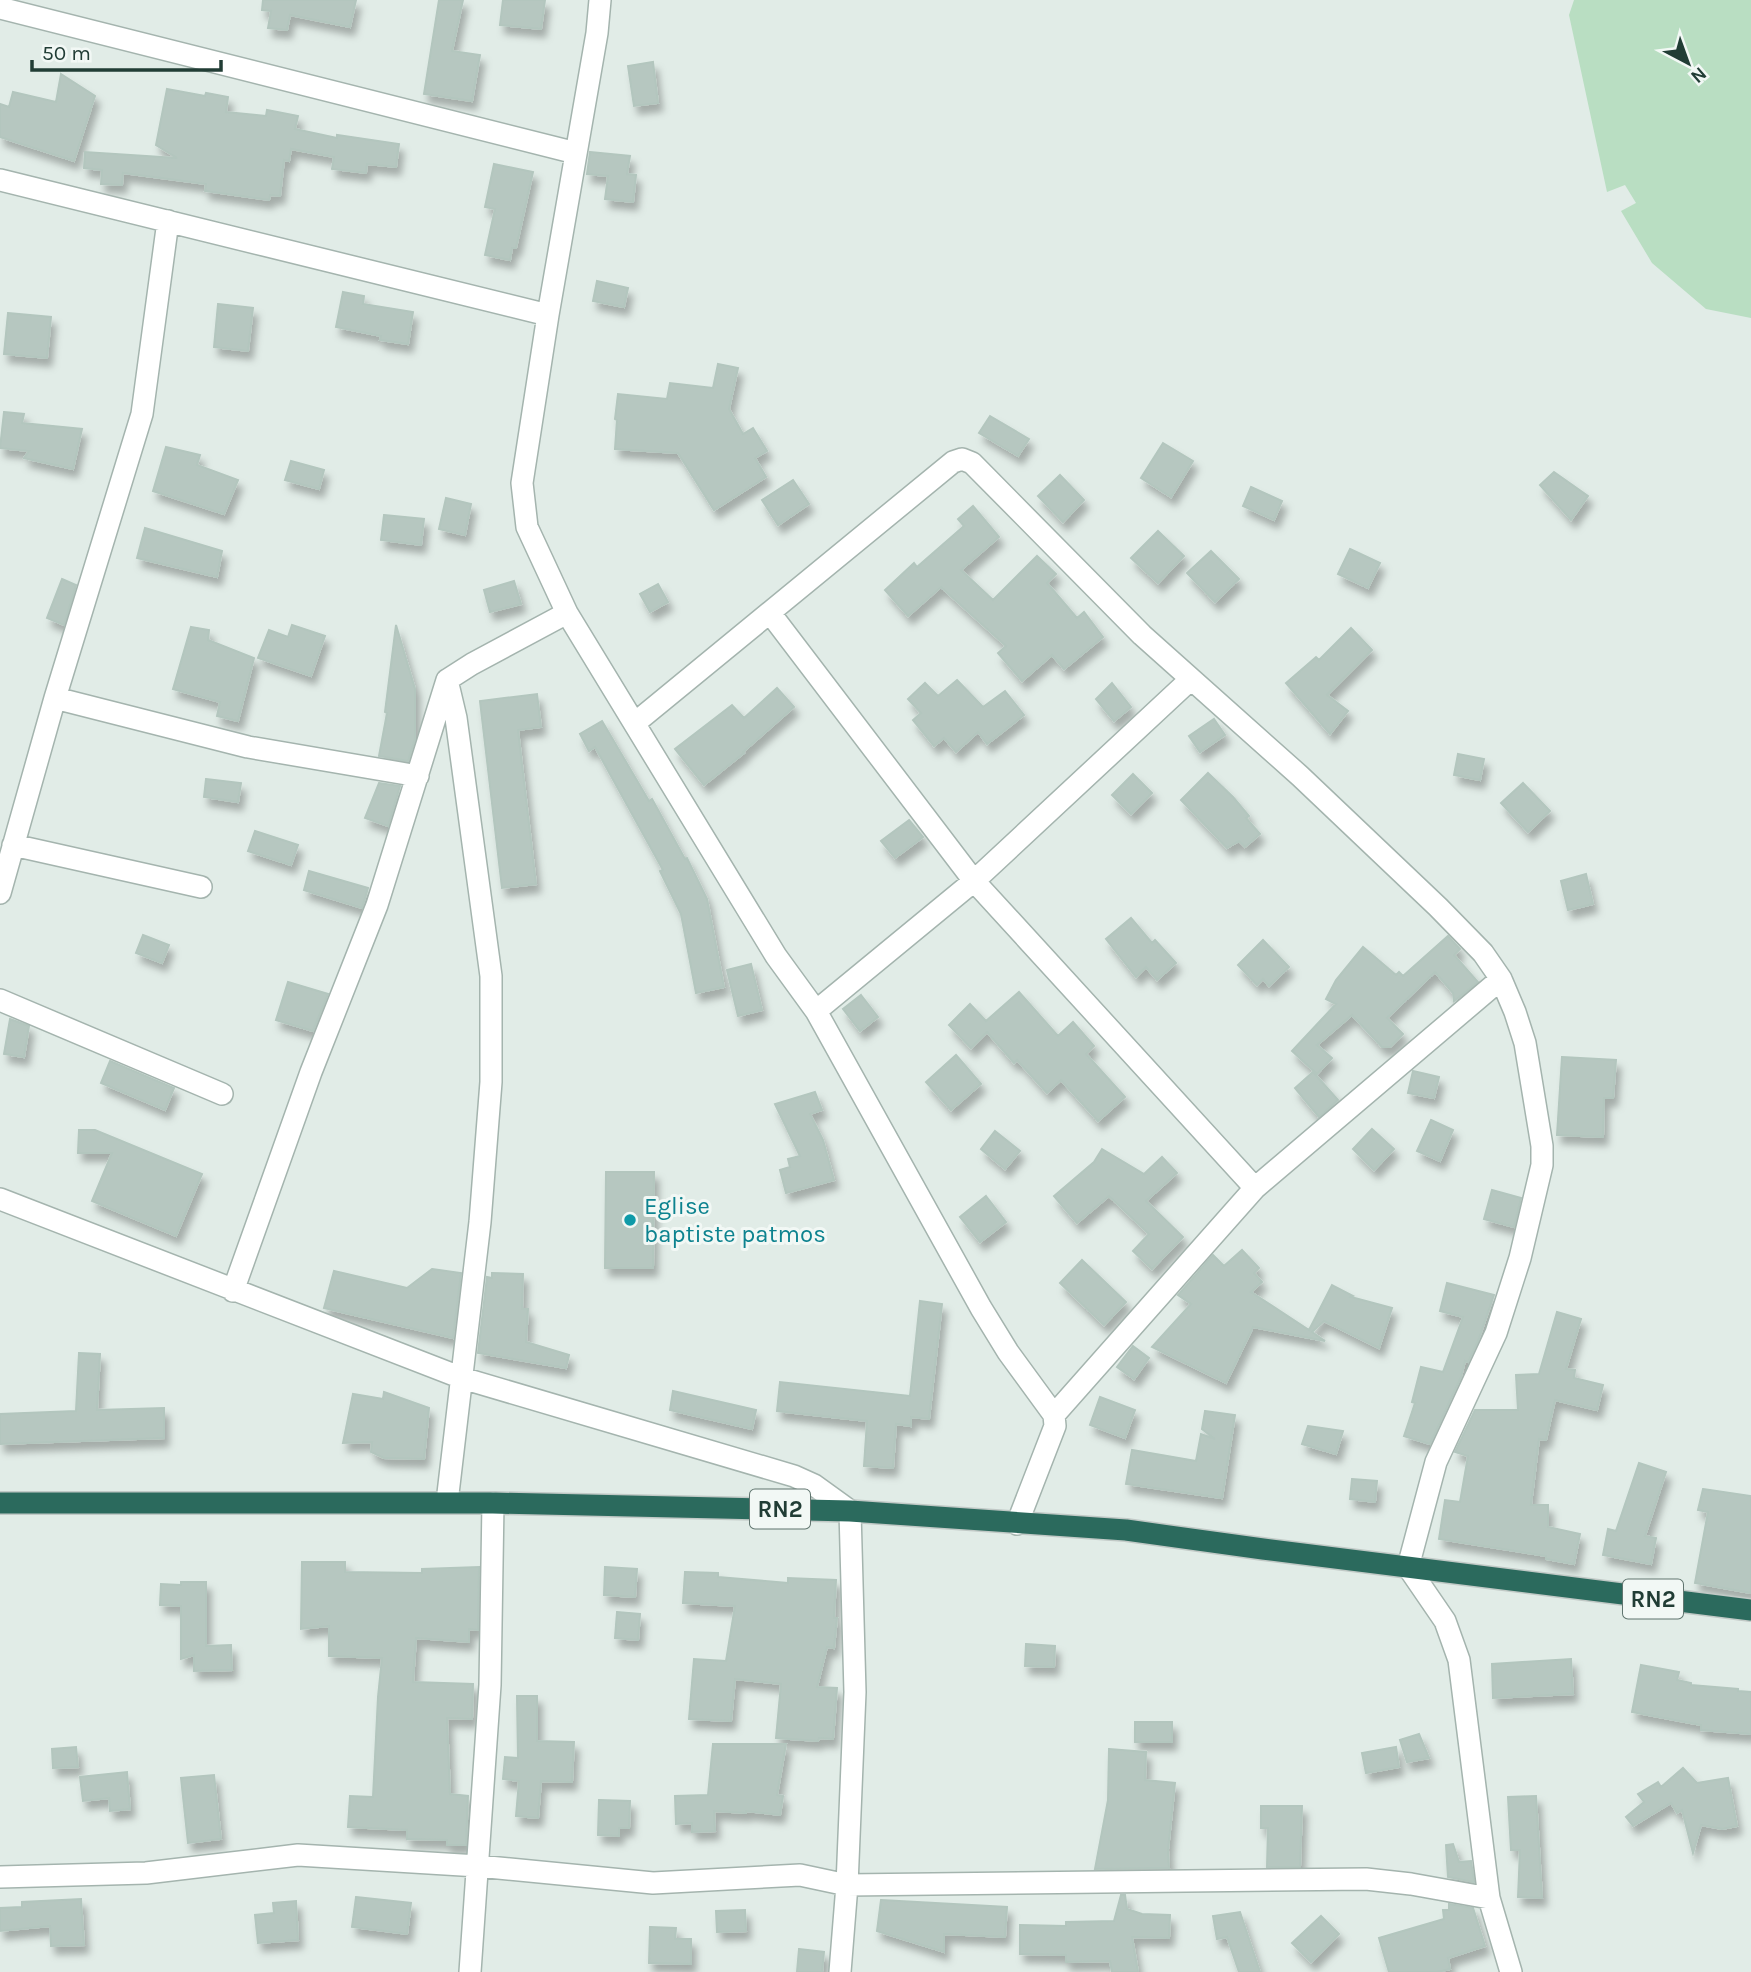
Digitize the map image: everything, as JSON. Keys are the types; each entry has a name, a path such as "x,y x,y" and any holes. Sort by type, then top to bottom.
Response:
{"highway":[{"name":"RN2","path":"0,1503 447,1502 850,1511 1126,1530 1751,1610"}],"street":[{"path":"600,0 597,33 522,483 527,527 567,613 776,956 816,1011 981,1308 1008,1352 1055,1415 1055,1426 1017,1524"},
{"path":"0,8 576,153"},
{"path":"0,180 548,315"},
{"path":"0,893 55,698 142,414 168,221"},
{"path":"635,723 953,462 962,459 972,463 1142,635 1300,776 1483,953 1501,979 1525,1043 1542,1146 1542,1165 1520,1258 1496,1333 1436,1462 1408,1567 1445,1621 1459,1660 1489,1898 1511,1972"},
{"path":"233,1291 311,1072 377,905 447,680 567,613"},
{"path":"770,613 974,881 1255,1188"},
{"path":"816,1011 974,881 1191,679"},
{"path":"447,680 456,718 491,975 491,1082 480,1222 447,1502"},
{"path":"55,698 248,747 418,776"},
{"path":"13,845 201,887"},
{"path":"1055,1415 1255,1188 1501,979"},
{"path":"0,1000 222,1094"},
{"path":"0,1199 462,1378 794,1476 814,1485 850,1511 855,1692 847,1885 840,1972"},
{"path":"470,1972 490,1685 493,1503"},
{"path":"0,1877 146,1873 298,1855 478,1866 653,1883 800,1875 847,1885 1366,1879 1489,1898"}],"green space":[{"path":"1574,0 1751,0 1751,318 1706,309 1652,263 1621,211 1636,203 1625,185 1607,192 1569,15"}],"building":[{"path":"263,0 356,0 350,27 290,15 287,30 268,28 271,11 262,10"},
{"path":"439,0 463,0 452,51 480,55 472,101 424,94"},
{"path":"503,0 545,0 541,29 500,25"},
{"path":"653,62 658,103 634,106 628,66"},
{"path":"61,74 95,96 74,161 0,137 0,104 9,107 13,92 56,102"},
{"path":"167,89 228,97 226,112 266,116 267,110 298,116 295,129 337,138 337,135 399,144 396,167 367,164 366,173 332,169 334,157 291,149 289,161 284,160 280,196 270,195 269,200 205,191 206,184 123,173 122,185 101,184 102,170 84,168 85,152 177,158 156,145"},
{"path":"590,152 630,156 627,174 636,175 633,202 605,199 608,176 587,174"},
{"path":"494,164 533,172 516,248 512,248 510,260 485,255 495,209 485,207"},
{"path":"597,281 628,288 624,307 593,301"},
{"path":"343,292 364,296 363,304 413,312 408,344 380,340 381,336 336,327"},
{"path":"218,304 253,308 248,351 214,347"},
{"path":"8,313 51,317 47,358 4,354"},
{"path":"718,364 738,368 729,409 743,434 753,428 767,451 755,458 766,477 714,510 678,453 615,449 615,419 618,394 667,399 670,383 713,388"},
{"path":"4,412 24,414 22,423 82,429 73,469 24,458 29,451 0,448"},
{"path":"990,416 1029,439 1018,456 979,433"},
{"path":"1163,443 1193,461 1171,497 1141,478"},
{"path":"166,447 200,455 197,465 238,480 224,514 153,491"},
{"path":"291,461 324,470 319,489 285,480"},
{"path":"1554,472 1588,496 1571,520 1540,485"},
{"path":"1060,475 1084,500 1063,522 1038,496"},
{"path":"793,480 809,504 778,525 762,500"},
{"path":"1251,487 1282,501 1274,520 1243,506"},
{"path":"446,498 471,504 465,535 439,529"},
{"path":"973,506 999,537 961,570 993,600 1037,556 1056,574 1047,583 1077,618 1084,612 1103,637 1064,669 1052,655 1022,681 998,653 1006,646 941,587 908,616 885,590 914,563 917,567 964,526 958,519"},
{"path":"384,515 424,519 421,545 381,540"},
{"path":"145,528 222,551 217,577 137,558"},
{"path":"1158,531 1184,556 1158,583 1131,558"},
{"path":"1350,549 1380,563 1368,588 1338,574"},
{"path":"1211,551 1239,579 1215,602 1187,573"},
{"path":"62,579 76,585 64,625 47,618"},
{"path":"514,581 521,604 490,612 484,590"},
{"path":"658,584 668,602 650,612 640,594"},
{"path":"292,625 325,636 311,676 258,658 269,630 288,637"},
{"path":"396,625 415,689 415,739 408,761 379,756 387,713"},
{"path":"191,627 209,630 208,640 254,658 238,721 217,716 220,702 173,689"},
{"path":"1351,628 1372,650 1327,695 1348,711 1330,734 1286,683 1316,657 1319,660"},
{"path":"957,680 983,707 1005,691 1024,715 987,744 978,732 956,752 944,738 934,746 913,720 921,713 908,699 925,683 938,696"},
{"path":"1112,683 1131,707 1114,721 1096,699"},
{"path":"777,688 794,707 704,785 675,749 732,705 744,718"},
{"path":"537,694 541,727 518,730 536,884 502,888 480,701"},
{"path":"1214,719 1225,735 1200,752 1189,736"},
{"path":"602,721 649,801 652,799 685,859 687,858 707,899 724,987 696,993 681,914 660,871 663,870 595,747 589,751 580,734"},
{"path":"1458,754 1484,759 1480,780 1454,775"},
{"path":"1208,773 1233,797 1260,834 1245,847 1239,841 1227,848 1181,800"},
{"path":"1133,774 1152,793 1131,814 1112,795"},
{"path":"206,779 241,783 238,802 204,797"},
{"path":"379,783 400,786 388,826 365,818"},
{"path":"1523,783 1550,811 1528,832 1501,803"},
{"path":"909,820 923,837 895,858 881,841"},
{"path":"255,831 298,845 291,865 248,851"},
{"path":"309,871 368,888 362,908 304,890"},
{"path":"1586,874 1593,904 1568,910 1561,881"},
{"path":"1131,918 1152,943 1155,940 1176,963 1157,980 1146,967 1136,977 1106,939"},
{"path":"143,935 169,945 162,963 136,953"},
{"path":"1448,936 1460,949 1454,955 1478,982 1454,1001 1453,993 1435,972 1387,1018 1403,1034 1390,1047 1382,1047 1352,1015 1317,1045 1332,1058 1317,1074 1292,1051 1336,1004 1326,999 1336,980 1363,947 1396,975 1399,972 1403,976"},
{"path":"1263,940 1289,967 1269,986 1263,979 1257,985 1238,965"},
{"path":"751,964 762,1010 738,1016 727,970"},
{"path":"288,982 328,994 313,1031 276,1020"},
{"path":"1019,992 1058,1036 1073,1022 1094,1046 1086,1054 1125,1097 1098,1121 1061,1080 1047,1093 1017,1060 1014,1063 987,1032 971,1048 949,1025 970,1004 986,1021"},
{"path":"861,995 878,1017 860,1031 843,1009"},
{"path":"10,1019 29,1026 24,1057 4,1054"},
{"path":"956,1055 981,1084 951,1110 926,1082"},
{"path":"1562,1057 1616,1060 1613,1098 1604,1098 1603,1137 1557,1135"},
{"path":"110,1061 174,1088 165,1110 101,1083"},
{"path":"1413,1071 1439,1077 1434,1098 1408,1093"},
{"path":"1313,1072 1338,1100 1319,1117 1295,1088"},
{"path":"815,1092 822,1110 810,1114 823,1140 834,1180 786,1193 780,1170 790,1167 788,1159 800,1156 775,1104"},
{"path":"1431,1120 1453,1130 1440,1161 1417,1151"},
{"path":"1372,1129 1394,1149 1374,1170 1353,1149"},
{"path":"79,1130 95,1130 202,1174 176,1236 92,1201 112,1153 78,1153"},
{"path":"995,1131 1020,1151 1005,1169 981,1149"},
{"path":"1102,1149 1144,1174 1162,1157 1177,1173 1146,1201 1183,1237 1152,1269 1133,1251 1149,1234 1109,1196 1077,1223 1054,1196 1094,1162"},
{"name":"Eglise baptiste patmos","path":"606,1172 654,1172 653,1268 605,1268"},
{"path":"1492,1190 1521,1198 1514,1227 1484,1219"},
{"path":"986,1196 1006,1222 980,1242 960,1217"},
{"path":"1242,1250 1259,1268 1254,1273 1262,1282 1251,1292 1309,1330 1332,1285 1353,1296 1351,1297 1392,1308 1379,1348 1324,1321 1312,1332 1325,1341 1253,1327 1226,1383 1152,1347 1191,1304 1178,1295 1212,1256 1224,1266"},
{"path":"1082,1260 1126,1302 1104,1325 1060,1283"},
{"path":"432,1269 461,1273 453,1338 324,1308 334,1271 407,1288"},
{"path":"492,1273 523,1274 522,1309 528,1309 526,1342 569,1355 566,1368 478,1353 487,1277 492,1278"},
{"path":"1447,1283 1494,1295 1478,1341 1468,1362 1465,1361 1461,1377 1430,1444 1404,1436 1415,1403 1412,1402 1421,1367 1443,1372 1463,1317 1440,1311"},
{"path":"920,1301 942,1304 929,1419 911,1417 911,1426 896,1424 893,1468 864,1466 867,1421 777,1411 780,1382 910,1396"},
{"path":"1557,1312 1581,1319 1566,1369 1575,1370 1574,1378 1603,1385 1597,1410 1555,1400 1546,1440 1539,1439 1531,1505 1548,1505 1548,1527 1580,1534 1574,1564 1546,1559 1546,1556 1439,1539 1445,1500 1460,1502 1468,1456 1455,1452 1475,1410 1518,1410 1516,1375 1539,1374"},
{"path":"1133,1346 1149,1358 1134,1379 1117,1367"},
{"path":"79,1353 100,1354 97,1410 164,1408 164,1438 0,1444 0,1414 76,1411"},
{"path":"673,1391 756,1410 752,1429 670,1410"},
{"path":"384,1392 429,1408 424,1459 384,1458 371,1452 372,1442 343,1443 353,1394 383,1399"},
{"path":"1100,1397 1135,1410 1125,1438 1090,1425"},
{"path":"1205,1411 1235,1415 1222,1498 1126,1484 1132,1450 1196,1461 1201,1434 1215,1439 1202,1429"},
{"path":"1308,1426 1343,1431 1336,1454 1302,1444"},
{"path":"1639,1463 1666,1472 1645,1536 1656,1538 1651,1564 1603,1555 1608,1529 1616,1531"},
{"path":"1352,1479 1377,1481 1375,1502 1350,1499"},
{"path":"1703,1489 1751,1496 1751,1593 1695,1583 1708,1512 1698,1510"},
{"path":"302,1562 345,1562 345,1572 422,1573 422,1569 479,1567 478,1630 469,1629 469,1642 416,1638 413,1682 473,1684 472,1719 447,1718 450,1794 468,1796 466,1845 447,1845 447,1840 407,1839 407,1830 348,1827 350,1796 373,1797 382,1658 329,1656 329,1626 301,1629"},
{"path":"605,1567 637,1569 635,1597 604,1595"},
{"path":"685,1572 718,1573 718,1577 788,1583 788,1578 836,1580 834,1618 837,1618 834,1648 827,1647 817,1687 837,1688 833,1739 819,1738 818,1741 776,1738 781,1684 735,1679 731,1721 689,1719 694,1659 726,1661 735,1606 683,1603"},
{"path":"181,1582 206,1582 206,1646 231,1645 232,1670 194,1671 194,1655 181,1659 181,1606 160,1605 161,1584 181,1585"},
{"path":"617,1612 640,1614 638,1640 615,1638"},
{"path":"1026,1644 1055,1646 1054,1667 1025,1666"},
{"path":"1571,1659 1573,1694 1493,1698 1492,1664"},
{"path":"1641,1665 1679,1672 1677,1680 1691,1685 1751,1692 1751,1734 1701,1730 1701,1725 1632,1712"},
{"path":"517,1696 537,1696 537,1741 574,1742 572,1782 541,1781 538,1818 516,1816 519,1781 503,1779 505,1757 518,1758"},
{"path":"1135,1722 1172,1722 1172,1742 1135,1742"},
{"path":"1419,1734 1429,1758 1407,1762 1400,1740"},
{"path":"713,1744 786,1744 777,1795 783,1796 780,1815 714,1811 715,1831 692,1832 692,1823 676,1824 675,1796 708,1795"},
{"path":"76,1747 78,1767 53,1768 52,1749"},
{"path":"1396,1747 1399,1767 1366,1773 1362,1753"},
{"path":"1109,1749 1146,1752 1145,1780 1175,1783 1168,1850 1169,1868 1095,1869 1108,1800"},
{"path":"1683,1768 1697,1783 1728,1778 1737,1826 1722,1829 1701,1825 1693,1853 1682,1810 1677,1813 1671,1803 1633,1826 1626,1817 1644,1802 1638,1794 1658,1782 1661,1787"},
{"path":"127,1772 130,1809 110,1811 109,1798 83,1801 80,1777"},
{"path":"214,1775 221,1839 188,1843 181,1778"},
{"path":"1536,1796 1542,1898 1518,1897 1520,1850 1511,1850 1508,1797"},
{"path":"599,1800 630,1801 629,1828 619,1828 619,1836 598,1835"},
{"path":"1261,1806 1302,1806 1300,1867 1267,1867 1268,1828 1261,1828"},
{"path":"1453,1844 1459,1862 1471,1861 1474,1882 1448,1877 1446,1845"},
{"path":"1121,1895 1125,1895 1127,1909 1142,1914 1170,1915 1169,1938 1132,1937 1138,1972 1112,1972 1110,1961 1066,1962 1066,1955 1020,1954 1020,1925 1066,1926 1066,1922 1114,1921"},
{"path":"356,1897 411,1903 407,1934 352,1927"},
{"path":"81,1899 84,1945 51,1946 50,1926 0,1931 0,1908 22,1907 22,1902"},
{"path":"881,1900 1007,1907 1005,1937 944,1934 944,1952 877,1931"},
{"path":"296,1901 298,1940 258,1943 255,1915 274,1913 273,1903"},
{"path":"1449,1904 1473,1908 1485,1946 1448,1958 1450,1969 1437,1972 1389,1972 1379,1938 1444,1919 1443,1910 1449,1910"},
{"path":"745,1910 746,1931 717,1932 716,1911"},
{"path":"1240,1912 1260,1972 1239,1972 1227,1937 1217,1939 1213,1916"},
{"path":"1321,1916 1339,1934 1311,1962 1292,1943"},
{"path":"650,1927 676,1928 675,1939 691,1939 691,1964 649,1963"},
{"path":"799,1949 824,1952 822,1972 797,1972"}],"place":[{"name":"Eglise baptiste patmos","path":"630,1220"}]}
